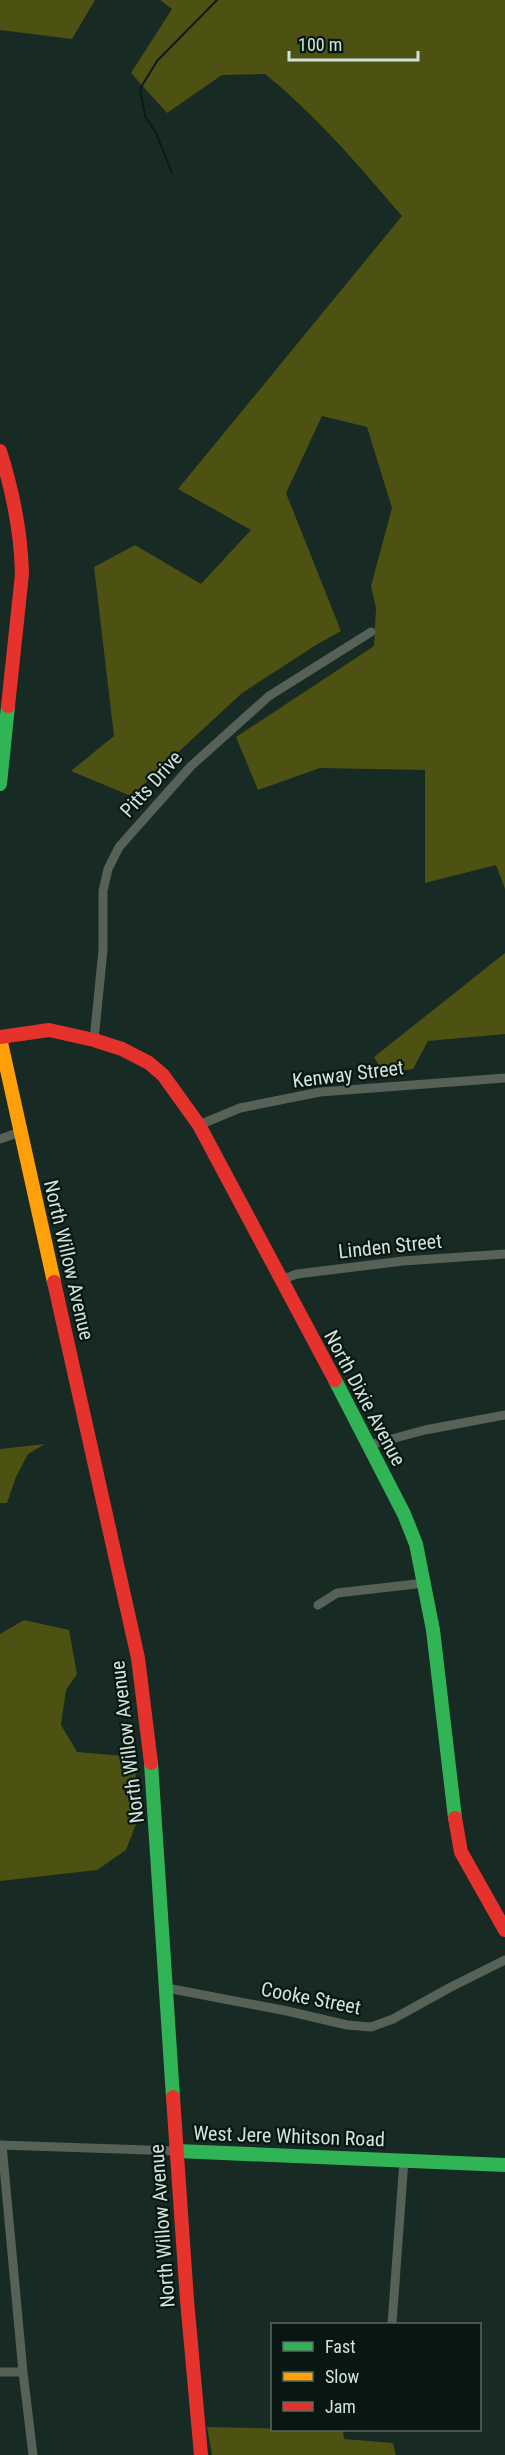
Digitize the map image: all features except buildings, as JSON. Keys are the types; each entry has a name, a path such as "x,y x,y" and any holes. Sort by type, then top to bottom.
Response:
{"main road":[{"path":"0,451 18,511 22,540 22,574 0,784"},
{"name":"North Dixie Avenue","path":"0,1038 49,1030 94,1040 131,1054 149,1063 163,1075 199,1125 369,1445 404,1514 416,1544 425,1582 454,1819 461,1852 505,1930"},
{"name":"North Willow Avenue","path":"0,1038 138,1658 150,1744 187,2300 201,2455"},
{"name":"West Jere Whitson Road","path":"177,2151 505,2165"}],"street":[{"name":"Pitts Drive","path":"94,1040 103,950 104,891 108,869 119,847 191,766 269,696 371,632"},
{"name":"Kenway Street","path":"199,1125 240,1108 320,1092 505,1078"},
{"path":"0,1139 20,1132"},
{"name":"Linden Street","path":"280,1280 297,1274 403,1261 505,1254"},
{"path":"369,1445 426,1430 505,1415"},
{"path":"318,1605 337,1593 425,1582"},
{"name":"Cooke Street","path":"167,1988 347,2025 371,2027 393,2019 505,1960"},
{"path":"1,2145 33,2455"},
{"name":"West Jere Whitson Road","path":"1,2145 177,2151"},
{"path":"392,2323 404,2160"},
{"path":"0,2372 23,2372"}],"green space":[{"path":"0,0 95,0 72,39 0,30"},
{"path":"160,0 505,0 505,889 496,865 425,883 425,770 320,768 258,790 236,737 374,646 376,608 371,586 392,508 367,427 322,416 286,493 341,631 242,693 131,796 71,771 114,736 94,567 135,545 201,584 251,530 178,489 402,216 320,124 265,74 222,75 167,113 131,73 172,9"},
{"path":"505,953 505,1034 428,1041 413,1069 383,1073 374,1057"},
{"path":"45,1444 28,1454 16,1477 7,1503 0,1503 0,1449"},
{"path":"24,1620 69,1630 77,1674 66,1690 61,1725 77,1752 135,1757 138,1819 126,1850 97,1870 0,1881 0,1634"},
{"path":"207,2427 271,2428 271,2431 343,2431 344,2439 393,2443 396,2455 212,2455"}],"waterway":[{"path":"172,173 156,133 145,116 140,89 157,61 217,0"}],"traffic: fast":[{"path":"0,784 8,706"},
{"path":"335,1380 404,1514 416,1544 433,1630 455,1818"},
{"path":"151,1763 173,2097"},
{"path":"177,2151 505,2165"}],"traffic: slow":[{"path":"0,1038 54,1282"}],"traffic: jam":[{"path":"0,451 16,512 22,574 8,706"},
{"path":"0,1037 49,1030 94,1040 122,1049 149,1063 163,1075 199,1125 335,1380"},
{"path":"54,1282 138,1658 151,1763"},
{"path":"455,1818 461,1852 505,1930"},
{"path":"173,2097 187,2300 201,2455"}]}
